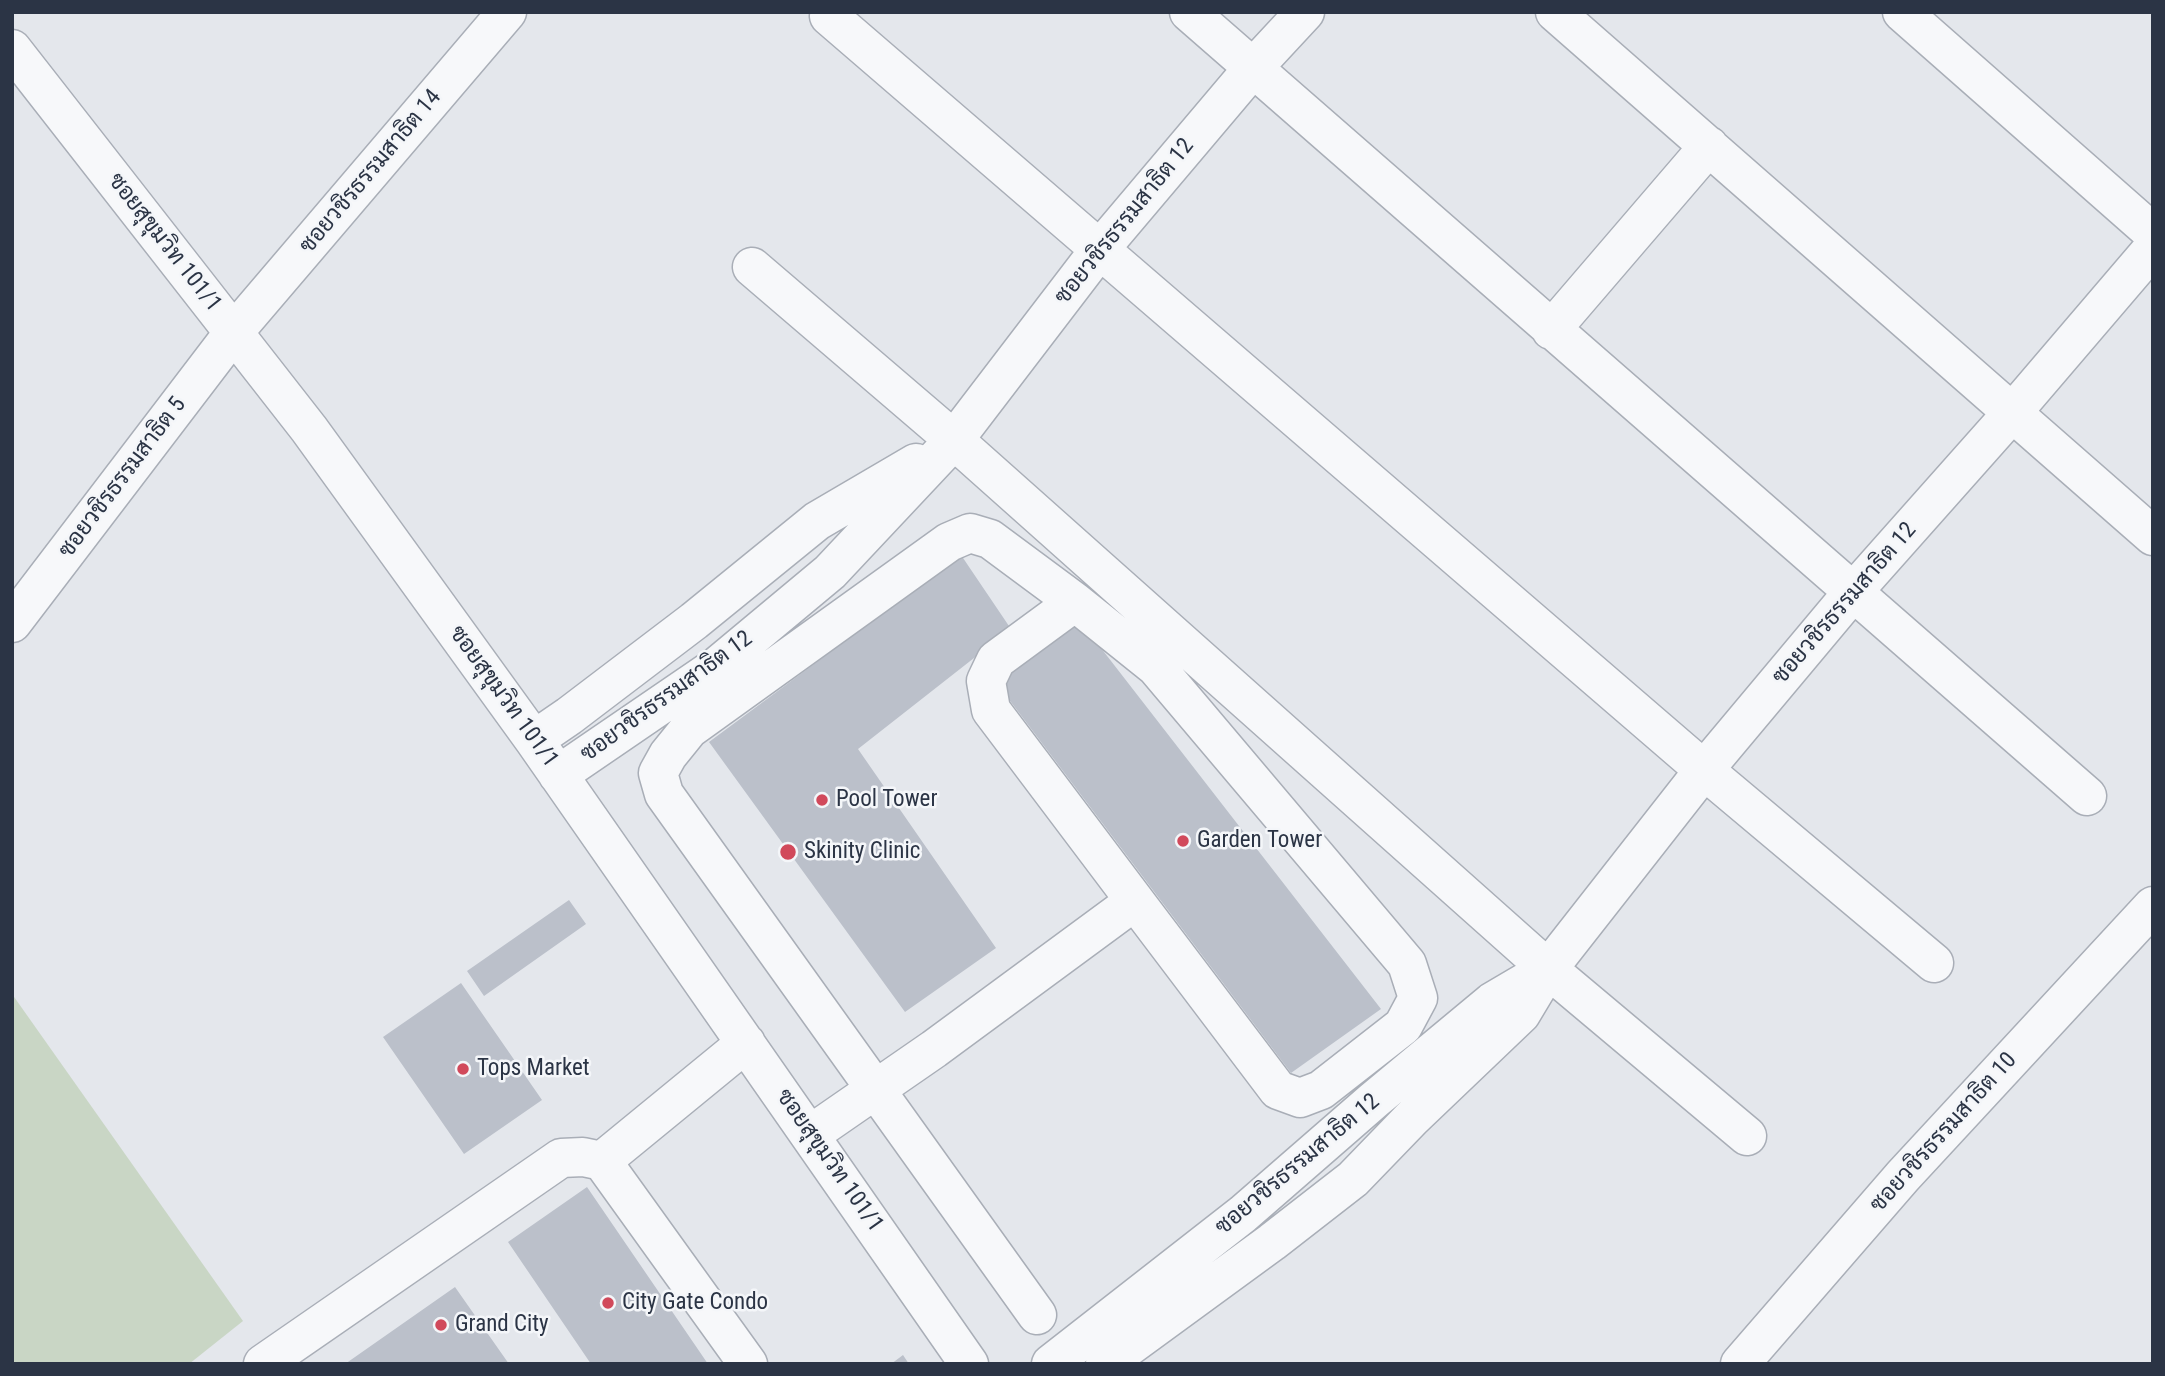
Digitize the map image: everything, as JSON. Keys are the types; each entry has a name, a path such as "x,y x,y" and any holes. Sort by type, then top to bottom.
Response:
{"street":[{"name":"ซอยวชิรธรรมสาธิต 14","path":"234,332 507,12"},
{"path":"1189,12 2087,796"},
{"name":"ซอยวชิรธรรมสาธิต 12","path":"558,775 716,667 820,580 954,440 1100,249 1253,68 1305,12"},
{"path":"1555,12 2153,536"},
{"path":"1902,12 2153,233"},
{"path":"829,16 1704,769 1934,963"},
{"name":"ซอยสุขุมวิท 101/1","path":"12,49 309,429 534,740 969,1364"},
{"path":"1551,330 1709,146"},
{"name":"ซอยวชิรธรรมสาธิต 12","path":"1105,1364 1353,1179 1521,1014 1548,969 1704,769 1853,592 2012,413 2153,247"},
{"path":"752,267 954,440 1548,969 1747,1136"},
{"name":"ซอยวชิรธรรมสาธิต 5","path":"12,623 234,332"},
{"name":"ซอยวชิรธรรมสาธิต 12","path":"534,740 688,626 817,521 954,440"},
{"path":"1037,1315 664,794 658,773 668,755 690,729 949,542 970,533 990,539 1075,603 1156,667 1407,964 1419,998 1403,1026 1321,1090 1300,1098 1278,1090 991,710 986,681 996,660 1075,603"},
{"path":"811,1134 877,1090 1135,901"},
{"name":"ซอยวชิรธรรมสาธิต 10","path":"1740,1364 1903,1177 2153,906"},
{"name":"ซอยวชิรธรรมสาธิต 12","path":"1051,1364 1243,1214 1492,1002 1548,969"},
{"path":"602,1161 746,1043"},
{"path":"263,1364 561,1158 583,1157 602,1161 748,1364"}],"green space":[{"path":"12,994 243,1321 189,1364 12,1364"}],"building":[{"name":"Pool Tower","path":"961,555 1011,629 858,749 996,948 905,1012 709,742"},
{"name":"Garden Tower","path":"1073,612 1381,1009 1291,1073 989,673"},
{"path":"569,900 586,924 484,996 467,971"},
{"name":"Tops Market","path":"461,983 542,1100 464,1154 383,1037"},
{"name":"City Gate Condo","path":"587,1187 708,1364 591,1364 508,1242"},
{"name":"Grand City","path":"455,1287 509,1364 345,1364"},
{"path":"903,1355 909,1364 891,1364"}],"place":[{"name":"Pool Tower","path":"822,800"},
{"name":"Garden Tower","path":"1183,841"},
{"name":"Skinity Clinic","path":"788,852"},
{"name":"Tops Market","path":"463,1069"},
{"name":"City Gate Condo","path":"608,1303"},
{"name":"Grand City","path":"441,1325"}]}
